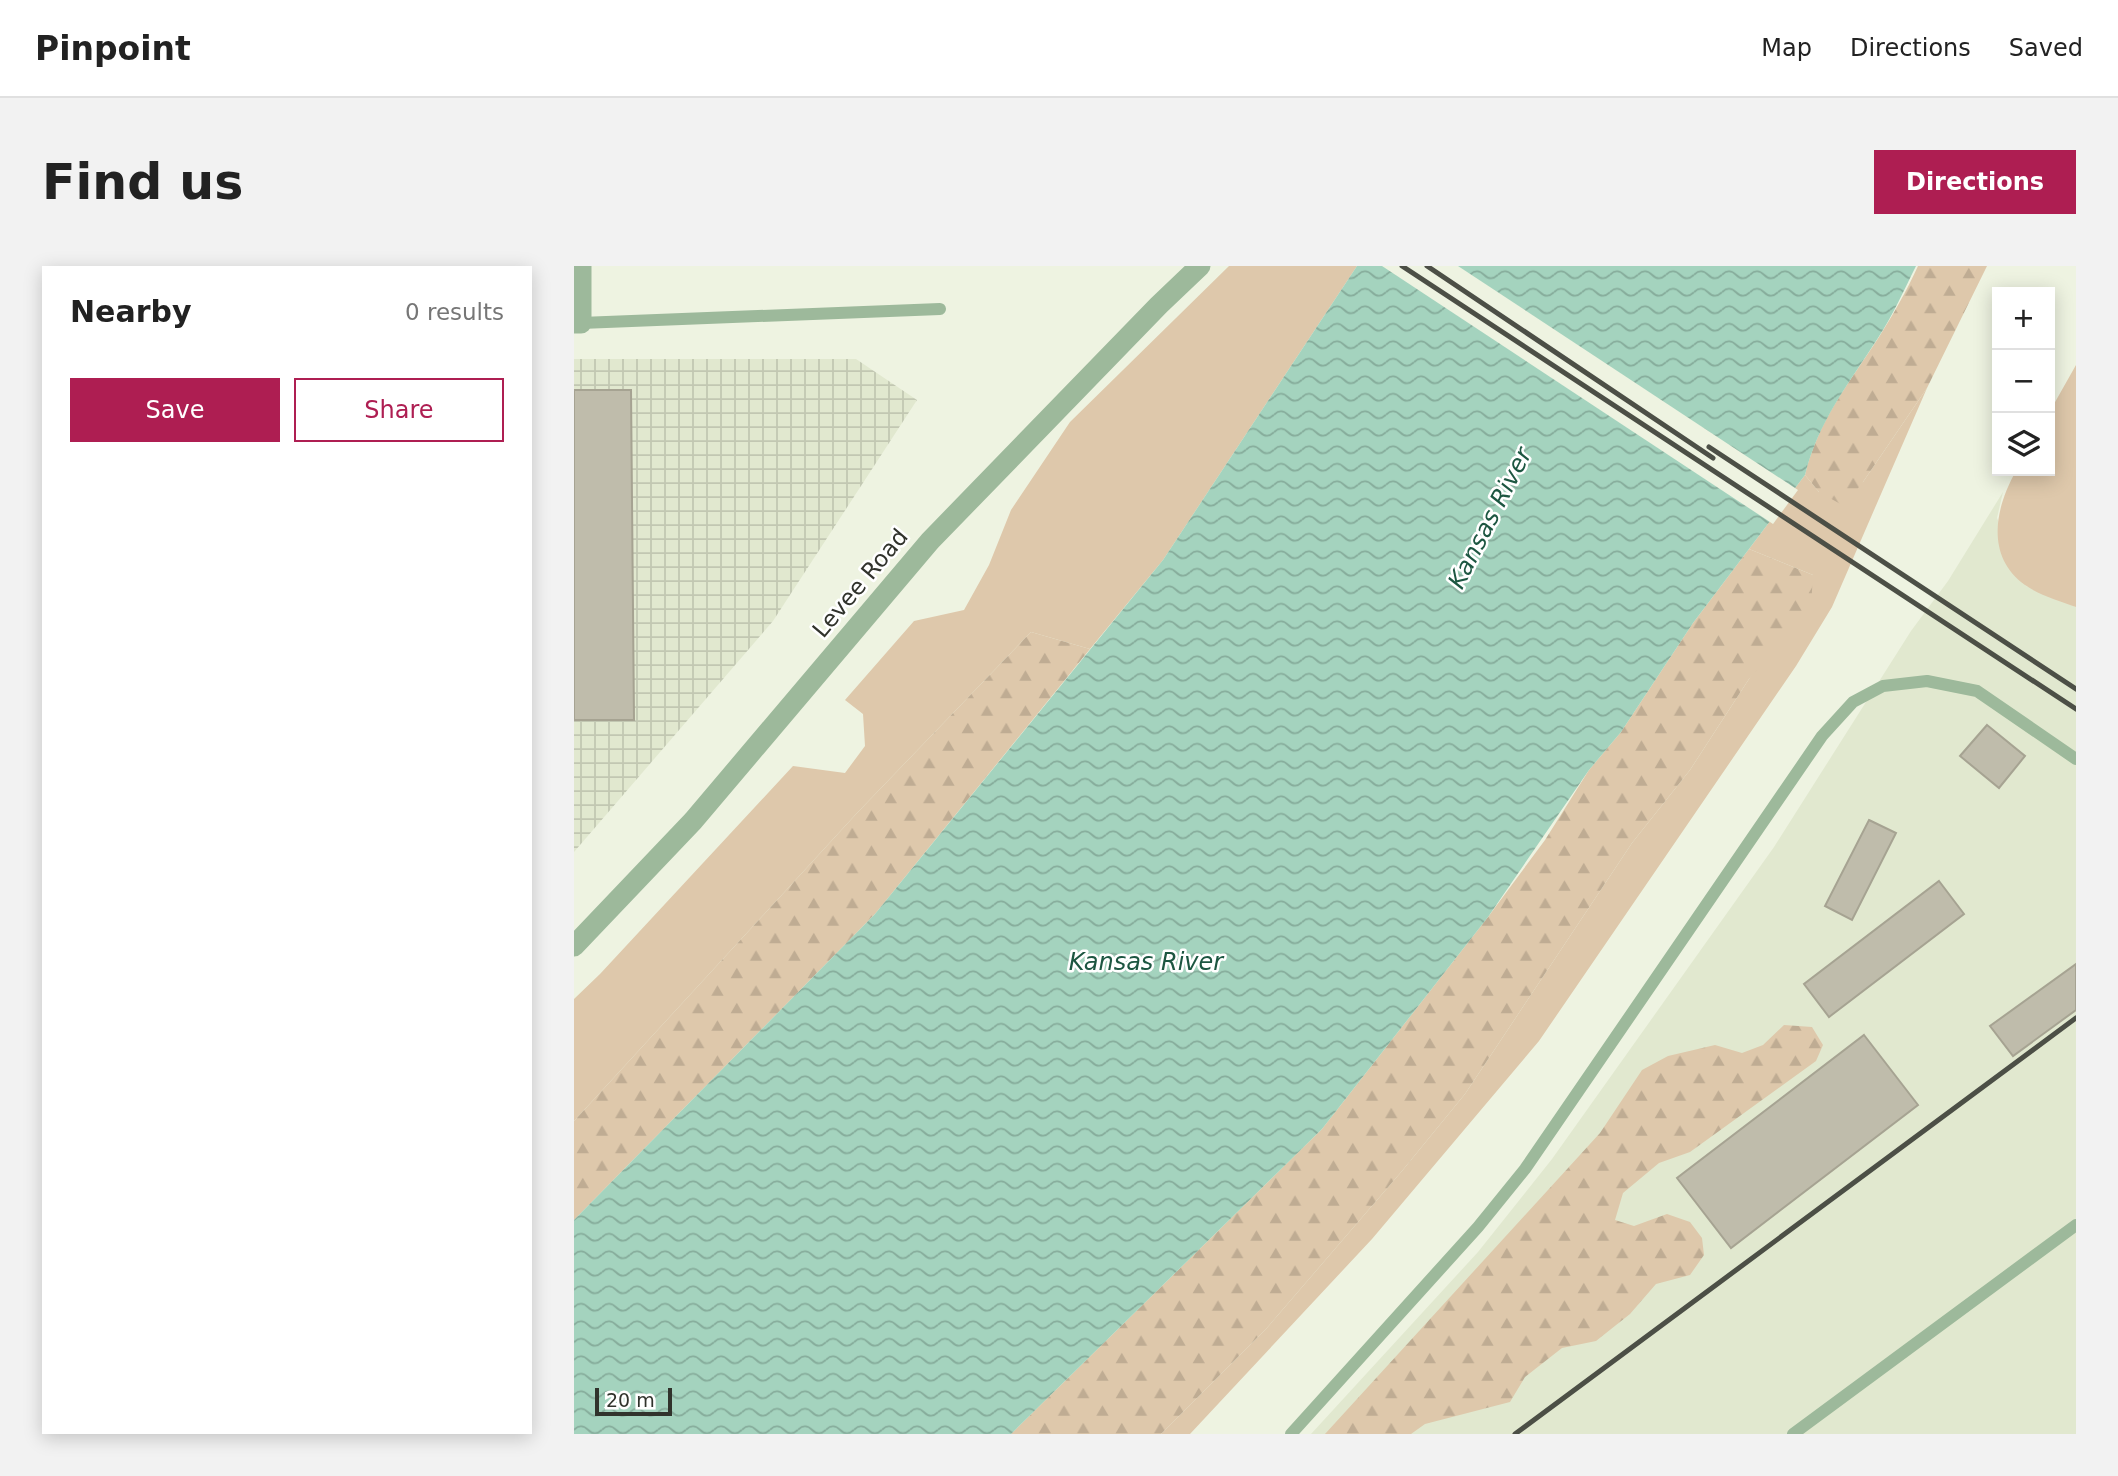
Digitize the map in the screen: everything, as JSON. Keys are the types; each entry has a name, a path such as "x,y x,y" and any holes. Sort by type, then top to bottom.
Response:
{"street":[{"path":"578,323 581,266"},
{"name":"Levee Road","path":"574,946 693,821 930,541 1200,266"}],"lane":[{"path":"578,323 940,309"},
{"path":"1291,1434 1478,1227 1525,1169 1822,736 1853,702 1883,685 1927,681 1977,691 2076,759"},
{"path":"1793,1434 2076,1225"}],"shaded area":[{"path":"574,359 856,359 917,400 773,621 574,852"},
{"path":"2003,492 1997,518 2026,586 2076,607 2076,1434 1311,1434 1478,1252 1552,1159 1774,847"}],"green space":[{"path":"1229,266 1357,266 1163,560 1090,649 1031,632 857,813 574,1121 574,999 793,766 845,773 865,746 863,714 845,700 914,621 964,610 989,565 1011,510 1070,422"},
{"path":"1918,266 1987,266 1927,388 1844,506 1819,492 1805,475 1811,455 1826,420 1889,320"},
{"path":"2076,365 2076,607 2025,585 2012,573 1999,546 1999,516 2014,476 2055,476 2055,402"},
{"path":"1927,388 1832,607 1796,666 1539,1041 1372,1239 1190,1434 1161,1434 1266,1329 1465,1094 1632,843 1690,770 1813,575 1749,549 1805,475 1819,492 1863,482"},
{"path":"1749,549 1813,575 1811,606 1749,679 1690,770 1632,843 1465,1094 1402,1171 1266,1329 1161,1434 1011,1434 1322,1129 1545,840 1589,770 1621,732 1693,623"},
{"path":"1031,632 1090,649 875,914 574,1220 574,1121 857,813"},
{"path":"1784,1025 1812,1027 1823,1045 1816,1061 1690,1152 1659,1163 1623,1193 1615,1220 1634,1226 1667,1214 1690,1222 1702,1238 1704,1255 1690,1275 1656,1284 1630,1314 1596,1341 1562,1348 1525,1377 1510,1402 1425,1424 1411,1434 1325,1434 1600,1133 1642,1070 1668,1056 1715,1045 1742,1053 1763,1045"}],"water":[{"name":"Kansas River","path":"1357,266 1916,266 1883,329 1826,420 1805,475 1693,623 1621,732 1589,770 1488,917 1322,1129 1011,1434 574,1434 574,1220 875,914 1163,560"}],"pier":[{"path":"1382,266 1458,266 1798,490 1773,524"}],"building":[{"path":"574,390 631,390 634,720 574,720"},
{"path":"1987,725 2025,756 1999,788 1960,756"},
{"path":"1869,820 1896,833 1852,920 1825,906"},
{"path":"1939,881 1964,914 1829,1017 1804,984"},
{"path":"2076,964 2076,1010 2013,1056 1990,1026"},
{"path":"1864,1035 1918,1105 1731,1248 1677,1178"}],"railway":[{"path":"1402,266 2076,709"},
{"path":"1427,266 1713,458"},
{"path":"1709,447 2076,689"},
{"path":"1515,1434 2076,1018"}]}
